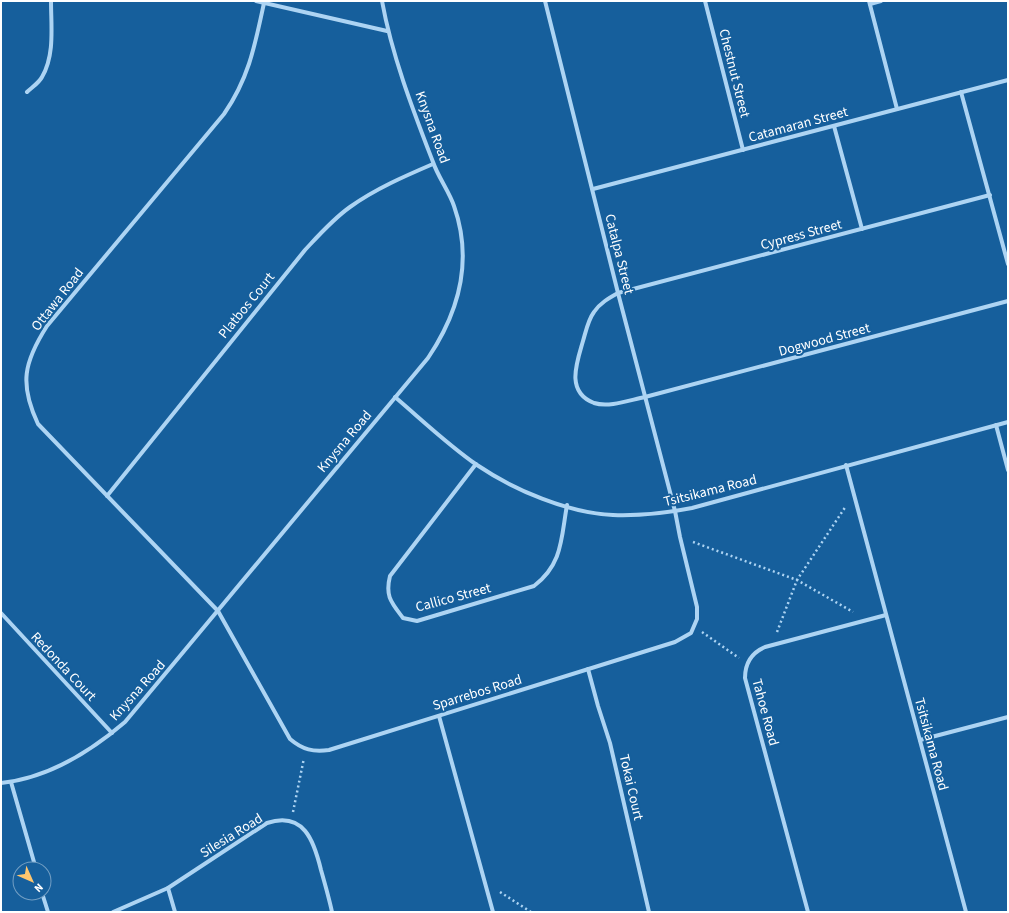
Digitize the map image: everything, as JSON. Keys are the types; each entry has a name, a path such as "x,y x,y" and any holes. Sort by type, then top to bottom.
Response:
{"street":[{"path":"26,92 42,78 48,63 51,44 51,1"},
{"path":"256,1 387,30"},
{"name":"Knysna Road","path":"1,783 11,782 57,767 78,756 112,733 138,709 395,398 440,340 450,322 461,282 463,262 459,223 454,205 434,164 387,30 382,1"},
{"name":"Catalpa Street","path":"545,1 618,293 675,511"},
{"name":"Chestnut Street","path":"705,1 743,150"},
{"path":"881,1 870,2 897,109"},
{"name":"Ottawa Road","path":"218,611 38,424 30,407 25,388 27,370 34,347 47,326 224,114 238,95 253,56 264,3"},
{"name":"Catamaran Street","path":"593,189 1008,80"},
{"path":"961,92 1008,264"},
{"path":"834,126 862,229"},
{"name":"Platbos Court","path":"108,496 305,250 328,225 350,207 368,196 404,177 434,164"},
{"name":"Cypress Street","path":"646,397 600,404 586,399 577,387 575,379 576,364 590,318 601,304 618,293 990,196"},
{"name":"Dogwood Street","path":"646,397 1008,301"},
{"name":"Tsitsikama Road","path":"395,398 476,464 507,483 526,492 566,505 612,515 633,515 675,511 1008,422"},
{"path":"996,425 1008,470"},
{"name":"Callico Street","path":"476,464 390,576 387,590 391,603 403,618 416,621 534,586 544,578 558,558 566,505"},
{"name":"Tsitsikama Road","path":"846,465 966,912"},
{"path":"675,511 697,607 695,627"},
{"path":"218,611 242,651 283,728 290,739 305,750"},
{"name":"Redonda Court","path":"1,613 112,733"},
{"name":"Tahoe Road","path":"808,912 745,678 747,663 754,653 771,645 886,615"},
{"name":"Sparrebos Road","path":"305,750 317,752 329,750 676,642 686,638 695,627"},
{"name":"Tokai Court","path":"588,669 610,743 649,912"},
{"path":"439,716 493,912"},
{"path":"920,740 1008,716"},
{"path":"11,782 34,861"},
{"name":"Silesia Road","path":"113,912 168,888 268,823 276,820 292,822"},
{"path":"292,822 305,829 310,836 316,850 332,912"},
{"path":"168,888 175,912"},
{"path":"45,901 48,912"}],"path":[{"path":"771,645 783,621 797,580 847,505 855,500"},
{"path":"680,537 797,580 854,613 854,623"},
{"path":"695,627 747,663"},
{"path":"292,822 305,750"},
{"path":"485,882 531,912"}]}
